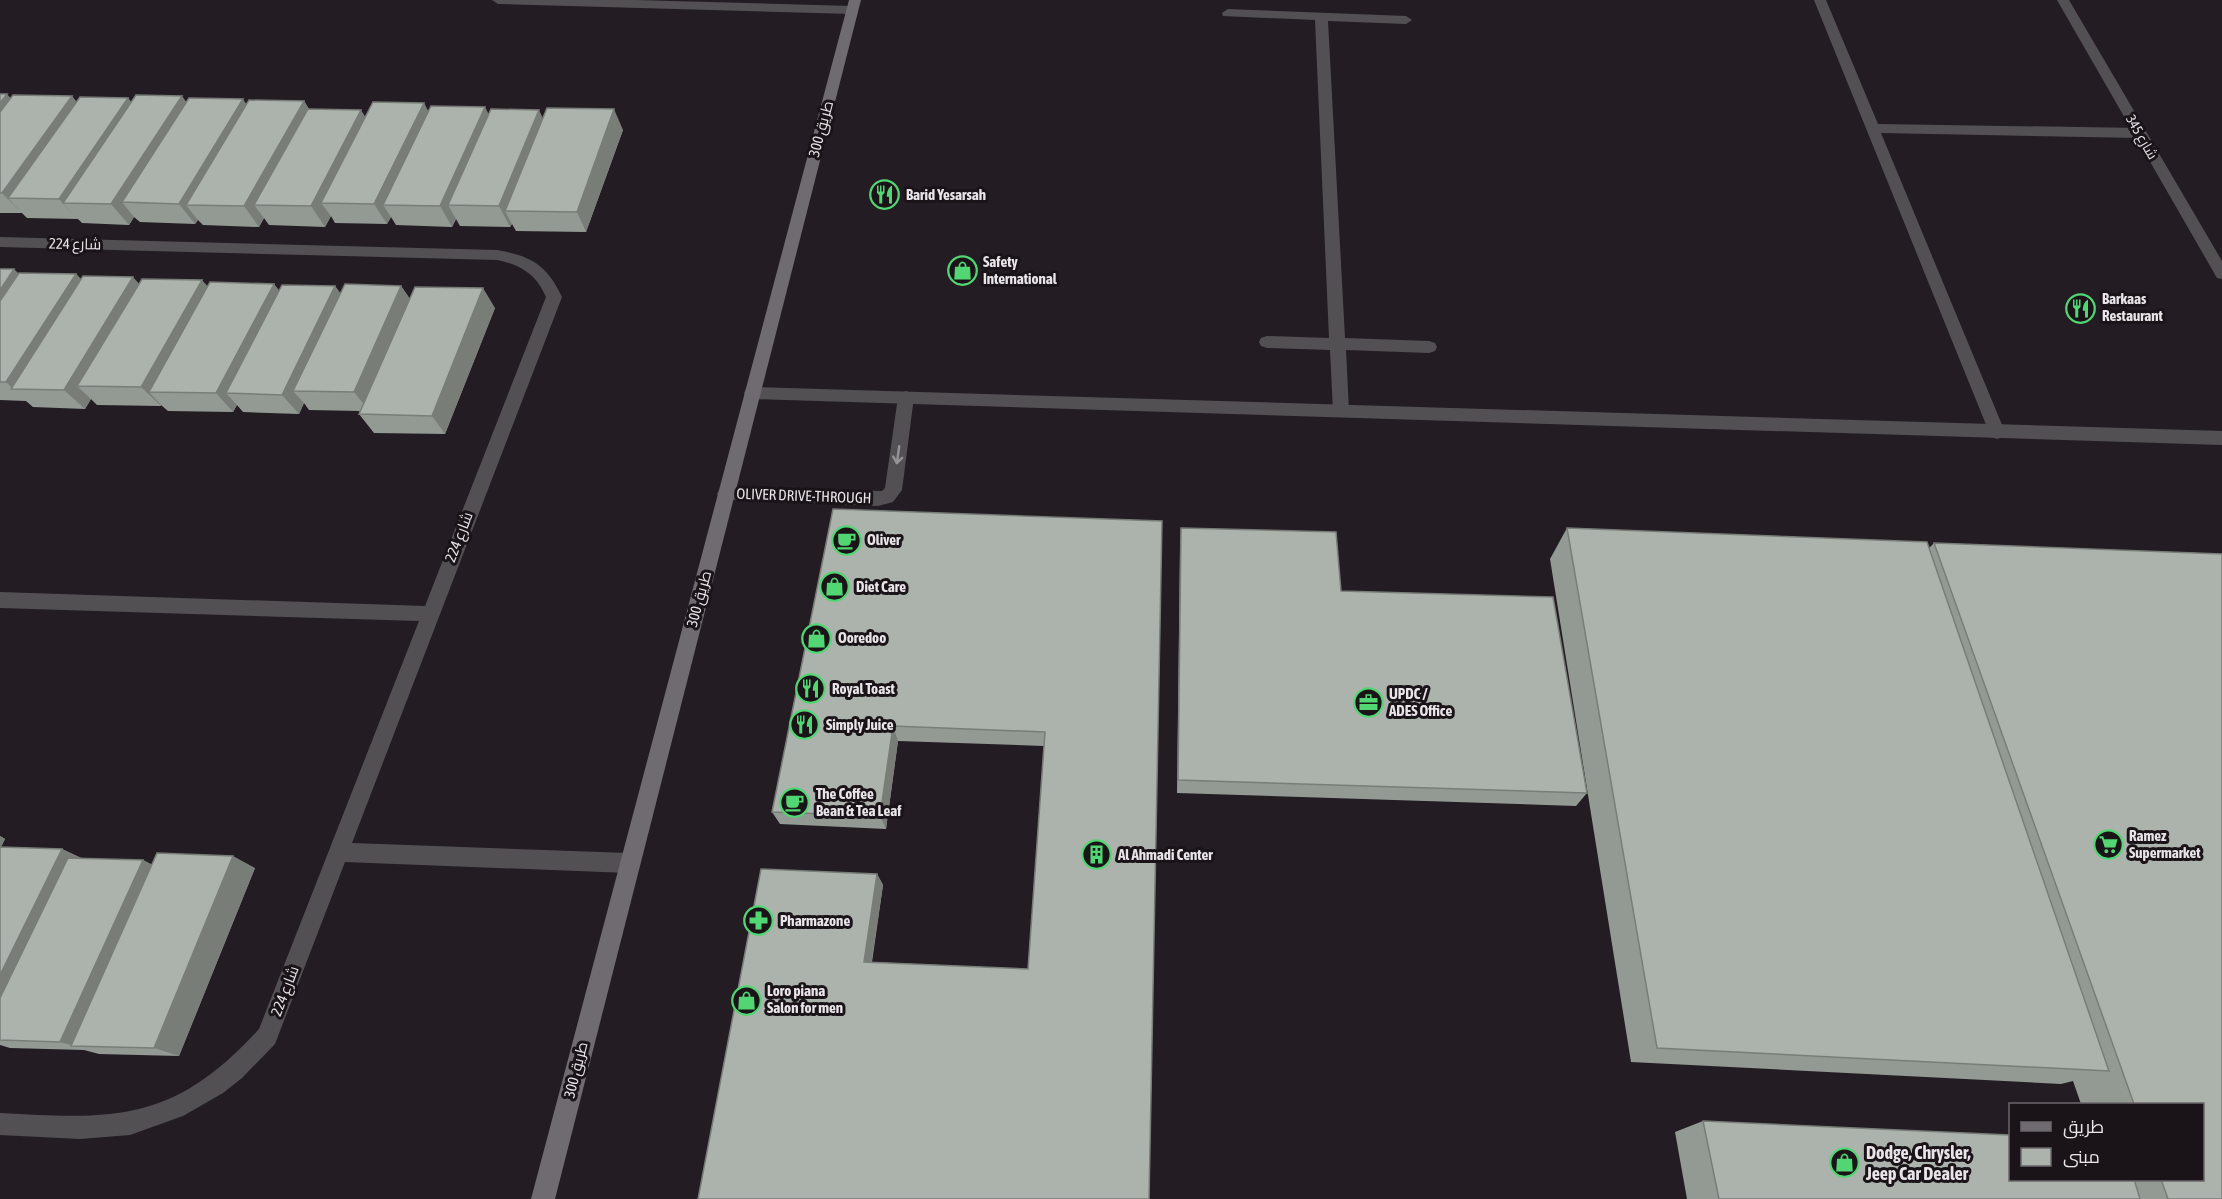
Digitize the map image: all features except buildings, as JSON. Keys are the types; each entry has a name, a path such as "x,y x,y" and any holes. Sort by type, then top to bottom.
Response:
{"main road":[{"name":"طريق 300","path":"543,1199 628,863 853,5"}],"street":[{"path":"498,0 853,5"},
{"path":"1820,0 1997,432"},
{"name":"شارع 345","path":"2063,0 2222,274"},
{"path":"1228,13 1406,20"},
{"path":"1321,16 1341,411"},
{"path":"1872,128 2140,133"},
{"name":"شارع 224","path":"0,242 497,255 521,261 540,272 548,281 554,297 267,1036 248,1059 221,1083 197,1098 142,1120 108,1127 70,1128 0,1124"},
{"path":"1267,342 1429,346"},
{"path":"752,393 2222,438"},
{"name":"OLIVER DRIVE-THROUGH","path":"726,494 878,499 887,497 893,490 906,397"},
{"path":"0,600 429,614"},
{"path":"339,852 628,863"}],"place":[{"name":"Barid Yesarsah","path":"885,195"},
{"name":"Safety International","path":"962,271"},
{"name":"Barkaas Restaurant","path":"2081,308"},
{"name":"Oliver","path":"846,540"},
{"name":"Diet Care","path":"835,587"},
{"name":"Ooredoo","path":"817,638"},
{"name":"Royal Toast","path":"811,689"},
{"name":"UPDC / ADES Office","path":"1368,703"},
{"name":"Simply Juice","path":"805,725"},
{"name":"The Coffee Bean & Tea Leaf","path":"795,803"},
{"name":"Ramez Supermarket","path":"2108,845"},
{"name":"Al Ahmadi Center","path":"1097,855"},
{"name":"Pharmazone","path":"759,921"},
{"name":"Loro piana Salon for men","path":"746,1000"},
{"name":"Dodge, Chrysler, Jeep Car Dealer","path":"1845,1163"}]}
